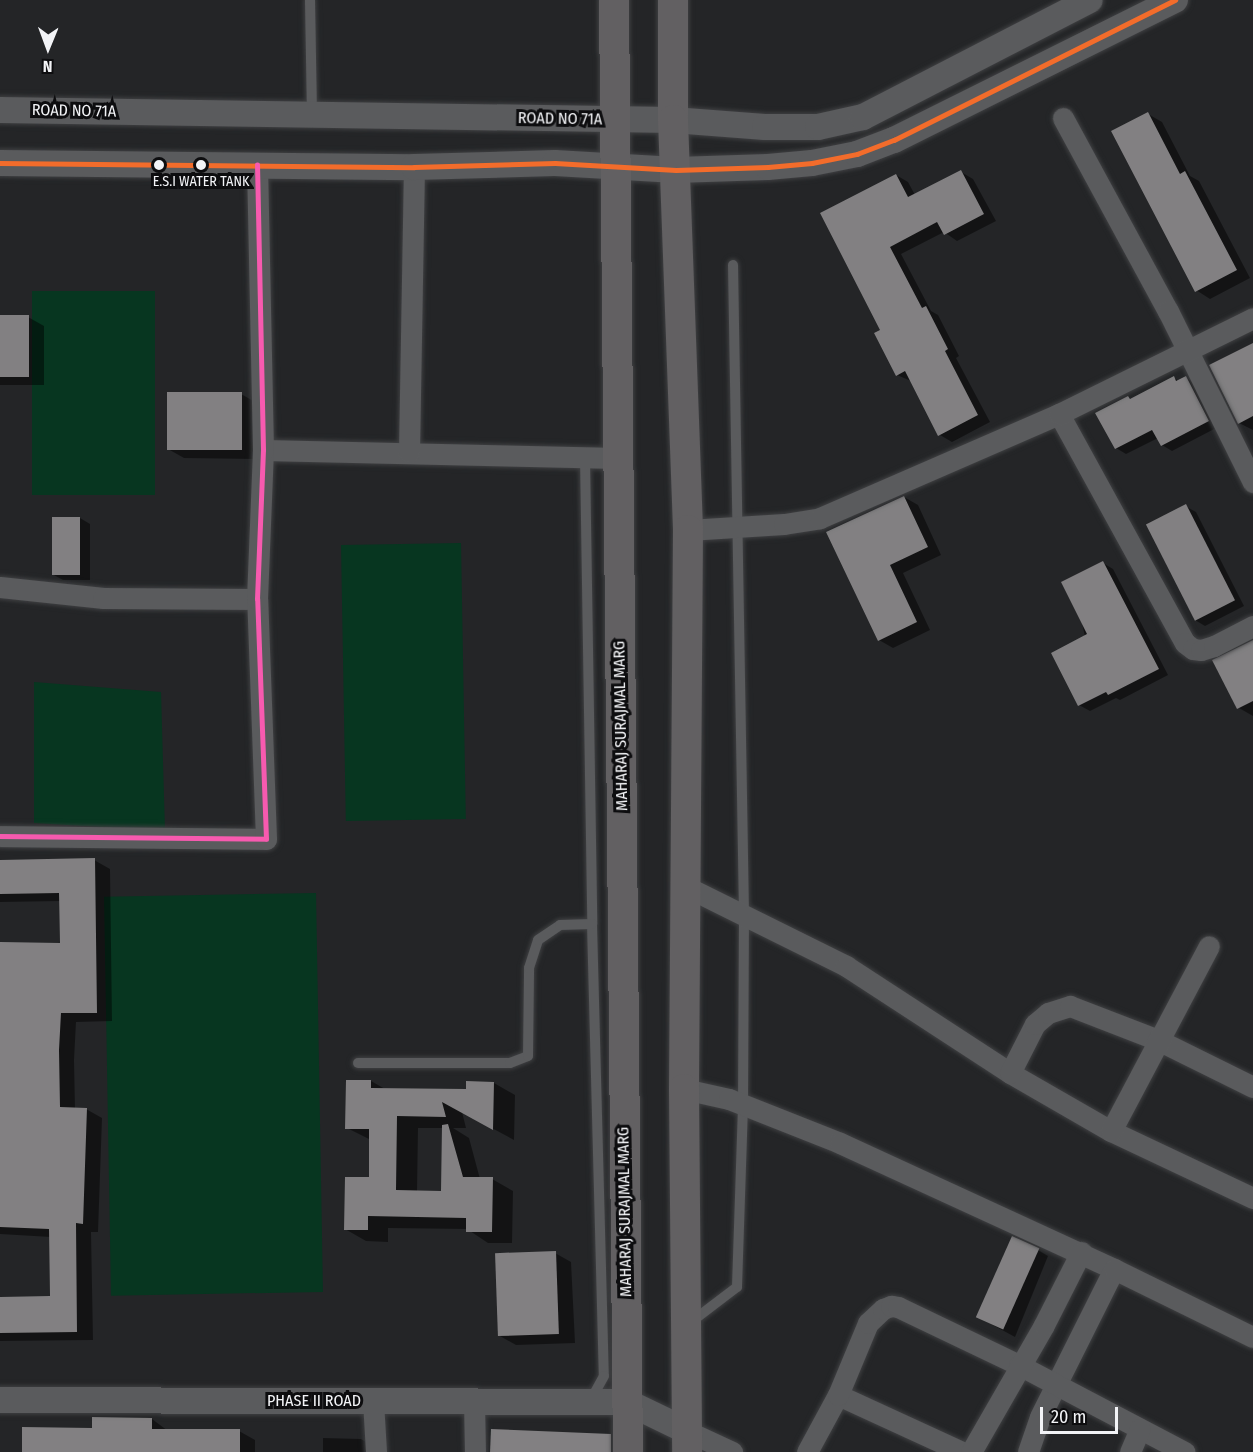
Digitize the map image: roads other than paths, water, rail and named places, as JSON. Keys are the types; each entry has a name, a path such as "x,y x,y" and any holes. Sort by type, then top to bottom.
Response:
{"main road":[{"name":"MAHARAJ SURAJMAL MARG","path":"614,0 628,1452"},
{"path":"675,4 673,120 688,530 684,1089 687,1441"}],"street":[{"name":"ROAD NO 71A","path":"0,110 673,120 765,127 818,127 862,117 1090,0"},
{"path":"0,163 414,167 555,163 676,170 768,167 857,154 894,140 1175,0"},
{"path":"1063,117 1188,350 1253,482"},
{"path":"0,836 266,839 257,599 263,450 257,165"},
{"path":"409,452 414,167"},
{"path":"688,530 820,518 1059,414 1253,318"},
{"path":"1059,414 1185,643 1193,649 1201,650 1214,646 1253,626"},
{"path":"263,450 618,458"},
{"path":"0,587 103,598 257,599"},
{"path":"685,886 846,966 1010,1073 1112,1131 1253,1197"},
{"path":"1112,1131 1209,946"},
{"path":"1010,1073 1035,1024 1059,1007 1083,1009 1158,1040 1253,1087"},
{"path":"684,1089 743,1105 840,1143 1081,1251 1253,1337"},
{"path":"971,1452 1044,1325 1081,1251"},
{"path":"1028,1452 1040,1417 1114,1269"},
{"path":"807,1452 838,1395 868,1323 891,1306 898,1307 1019,1365 1185,1452"},
{"path":"838,1395 962,1452"},
{"name":"PHASE II ROAD","path":"0,1400 627,1402"},
{"path":"374,1401 376,1452"},
{"path":"474,1401 475,1452"},
{"path":"627,1402 687,1441 732,1452"},
{"path":"1130,1452 1140,1429"}],"lane":[{"path":"310,0 312,115"},
{"path":"686,1326 737,1287 743,1105 744,914 733,265"},
{"path":"585,457 592,924 604,1376 590,1402"},
{"path":"358,1063 510,1063 528,1056 530,968 538,940 560,925 592,924"}],"place":[{"name":"E.S.I WATER TANK","path":"201,165"}]}
